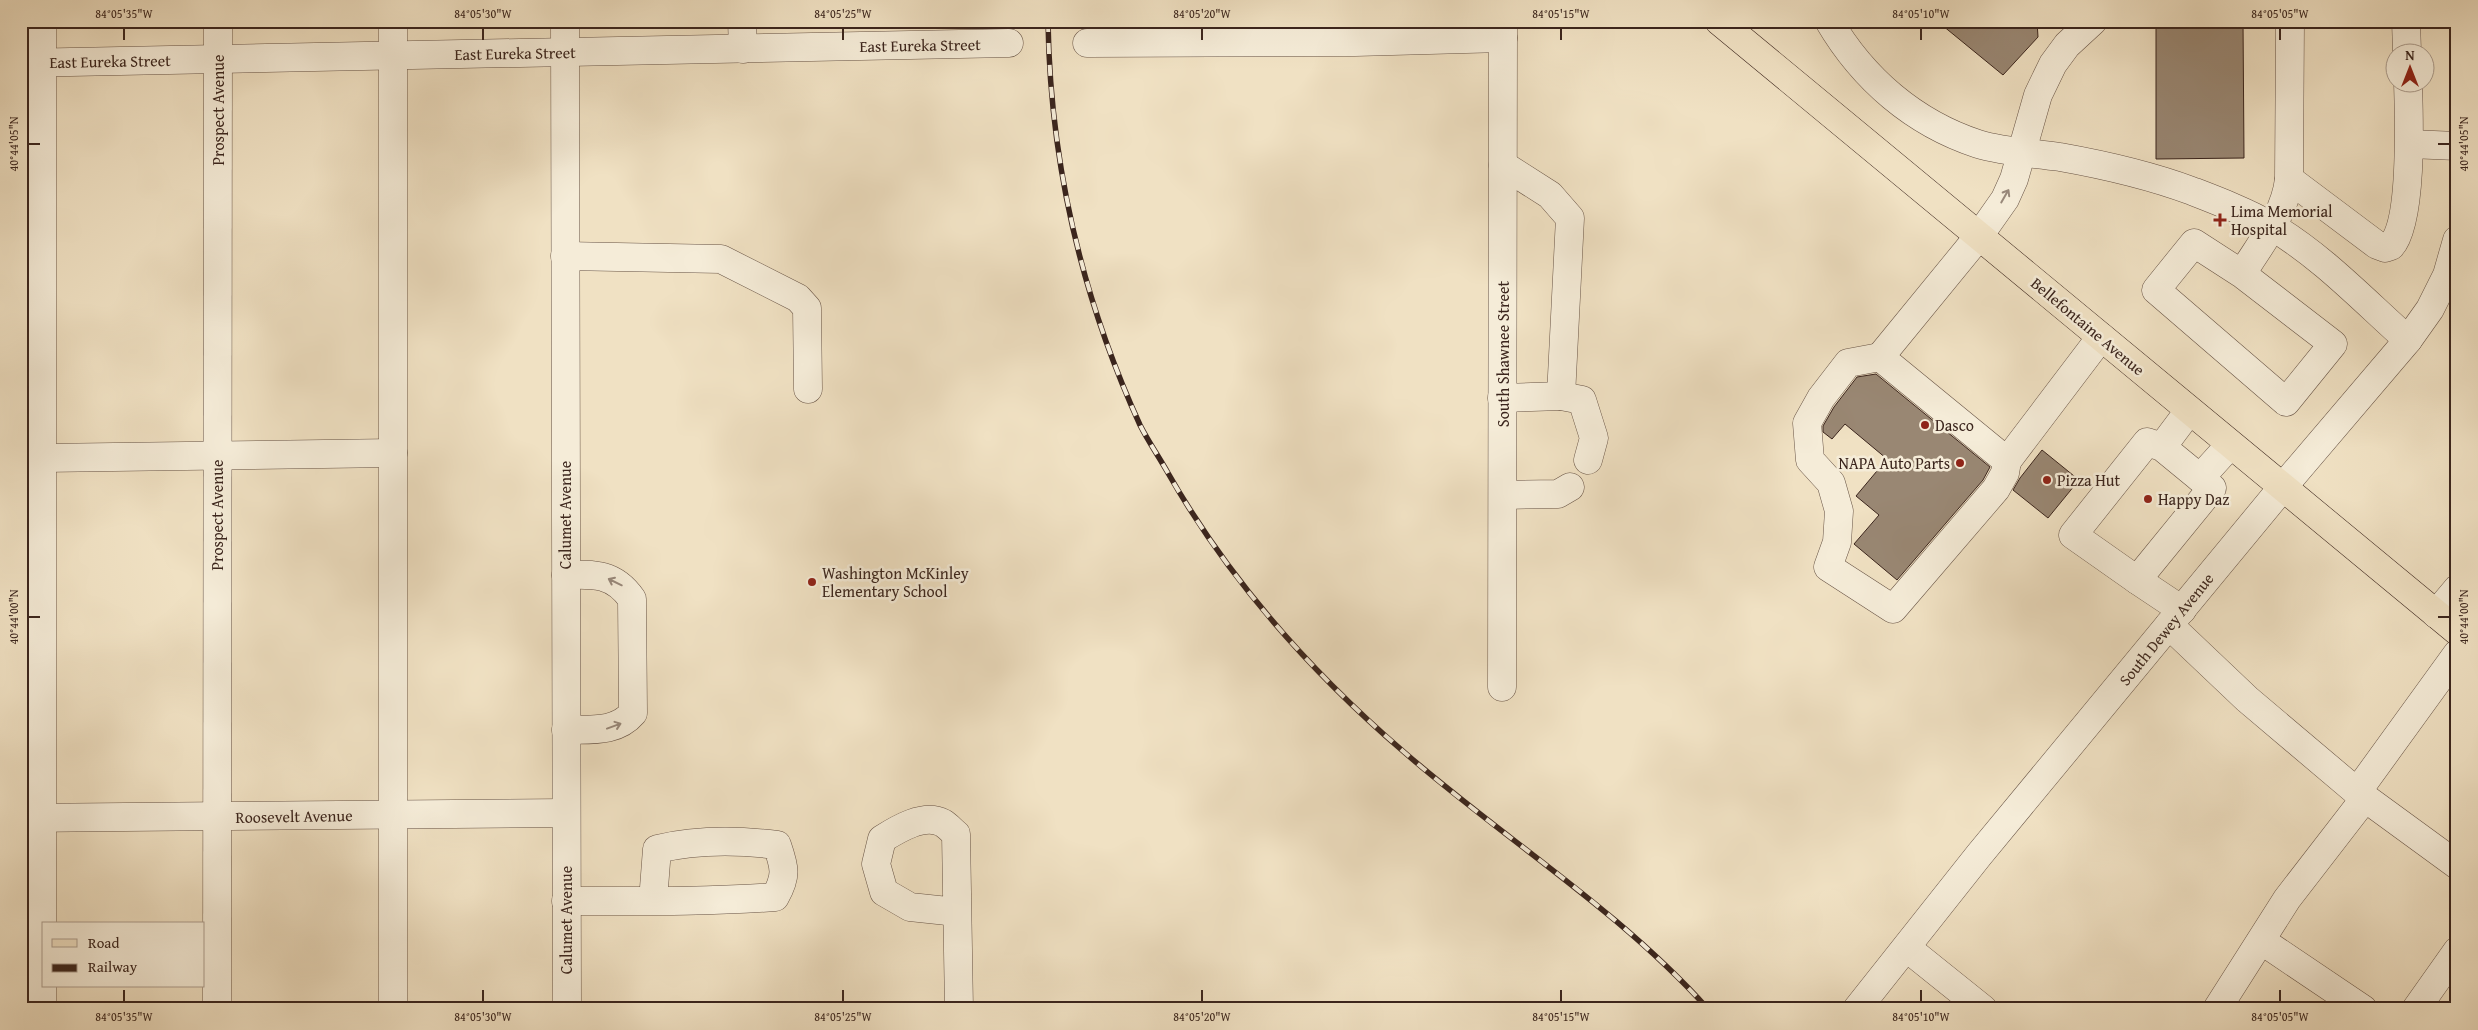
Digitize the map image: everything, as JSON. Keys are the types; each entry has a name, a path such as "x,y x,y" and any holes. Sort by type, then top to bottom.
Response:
{"main road":[{"name":"Bellefontaine Avenue","path":"1719,21 2457,631"}],"street":[{"path":"42,21 32,63 42,458 32,818 42,1009"},
{"name":"Prospect Avenue","path":"217,1009 218,21"},
{"path":"393,21 393,1009"},
{"name":"Calumet Avenue","path":"564,21 566,1009"},
{"path":"742,21 743,49"},
{"path":"1830,21 1866,73 1914,114 1977,144 2001,150 2100,165 2146,176 2192,191 2271,226 2326,267 2408,340"},
{"path":"2242,274 2285,202 2289,179 2290,21"},
{"path":"2406,21 2407,42"},
{"path":"2078,25 2053,64 2038,95 2023,152 2005,199 1979,236 1880,357 1848,363 1821,398 1807,423 1810,460 1831,483 1839,512 1837,542 1828,567 1893,610 1996,489 2005,473 2007,462 2101,337"},
{"path":"1087,43 1218,32 1503,30"},
{"name":"South Shawnee Street","path":"1502,687 1503,30"},
{"name":"East Eureka Street","path":"32,63 743,49 901,33 1009,43"},
{"path":"2289,179 2377,245 2388,248 2393,244 2400,222 2410,144 2408,92"},
{"path":"2410,144 2457,146"},
{"path":"1503,166 1550,195 1570,218 1562,396"},
{"name":"South Dewey Avenue","path":"1856,1009 2282,488 2408,340 2430,309 2447,275 2457,240"},
{"path":"2194,243 2242,274 2333,344 2286,402 2156,290 2194,243"},
{"path":"564,256 721,259 798,298 807,308 808,389"},
{"path":"1880,357 2007,462"},
{"path":"1502,398 1562,396 1582,400 1594,438 1588,460"},
{"path":"2162,446 2189,411"},
{"path":"2137,580 2212,488 2162,446 2147,442 2073,535 2137,580 2175,618 2247,699 2361,795 2457,865"},
{"path":"2200,478 2230,445"},
{"path":"42,458 393,453"},
{"path":"1503,495 1558,494 1570,487"},
{"path":"566,575 598,574 623,586 632,599 633,713 626,721 605,729 566,730"},
{"path":"2436,614 2457,589"},
{"path":"2217,1009 2288,899 2457,654"},
{"name":"Roosevelt Avenue","path":"32,818 566,813"},
{"path":"566,901 652,901 775,897 784,882 784,864 777,845 753,842 680,843 657,849 652,901"},
{"path":"957,912 959,1009"},
{"path":"2262,940 2364,1009"},
{"path":"1907,948 1983,1009"},
{"path":"2416,1009 2457,952"}],"building":[{"path":"1937,21 2037,21 2038,37 2003,75"},
{"path":"2156,21 2243,21 2244,158 2156,159"},
{"path":"1876,374 1990,467 1983,480 1897,580 1854,544 1879,515 1856,496 1887,459 1845,424 1832,439 1823,432 1823,426 1834,407 1857,377"},
{"path":"2042,450 2079,480 2048,518 2013,490"}],"railway":[{"path":"1048,21 1055,125 1073,228 1086,278 1101,328 1119,377 1140,425 1192,512 1245,587 1274,623 1336,690 1442,784 1637,939 1708,1009"}],"place":[{"name":"Lima Memorial Hospital","path":"2220,220"},
{"name":"Dasco","path":"1925,425"},
{"name":"NAPA Auto Parts","path":"1960,463"},
{"name":"Pizza Hut","path":"2047,480"},
{"name":"Happy Daz","path":"2148,499"},
{"name":"Washington McKinley Elementary School","path":"812,582"}]}
